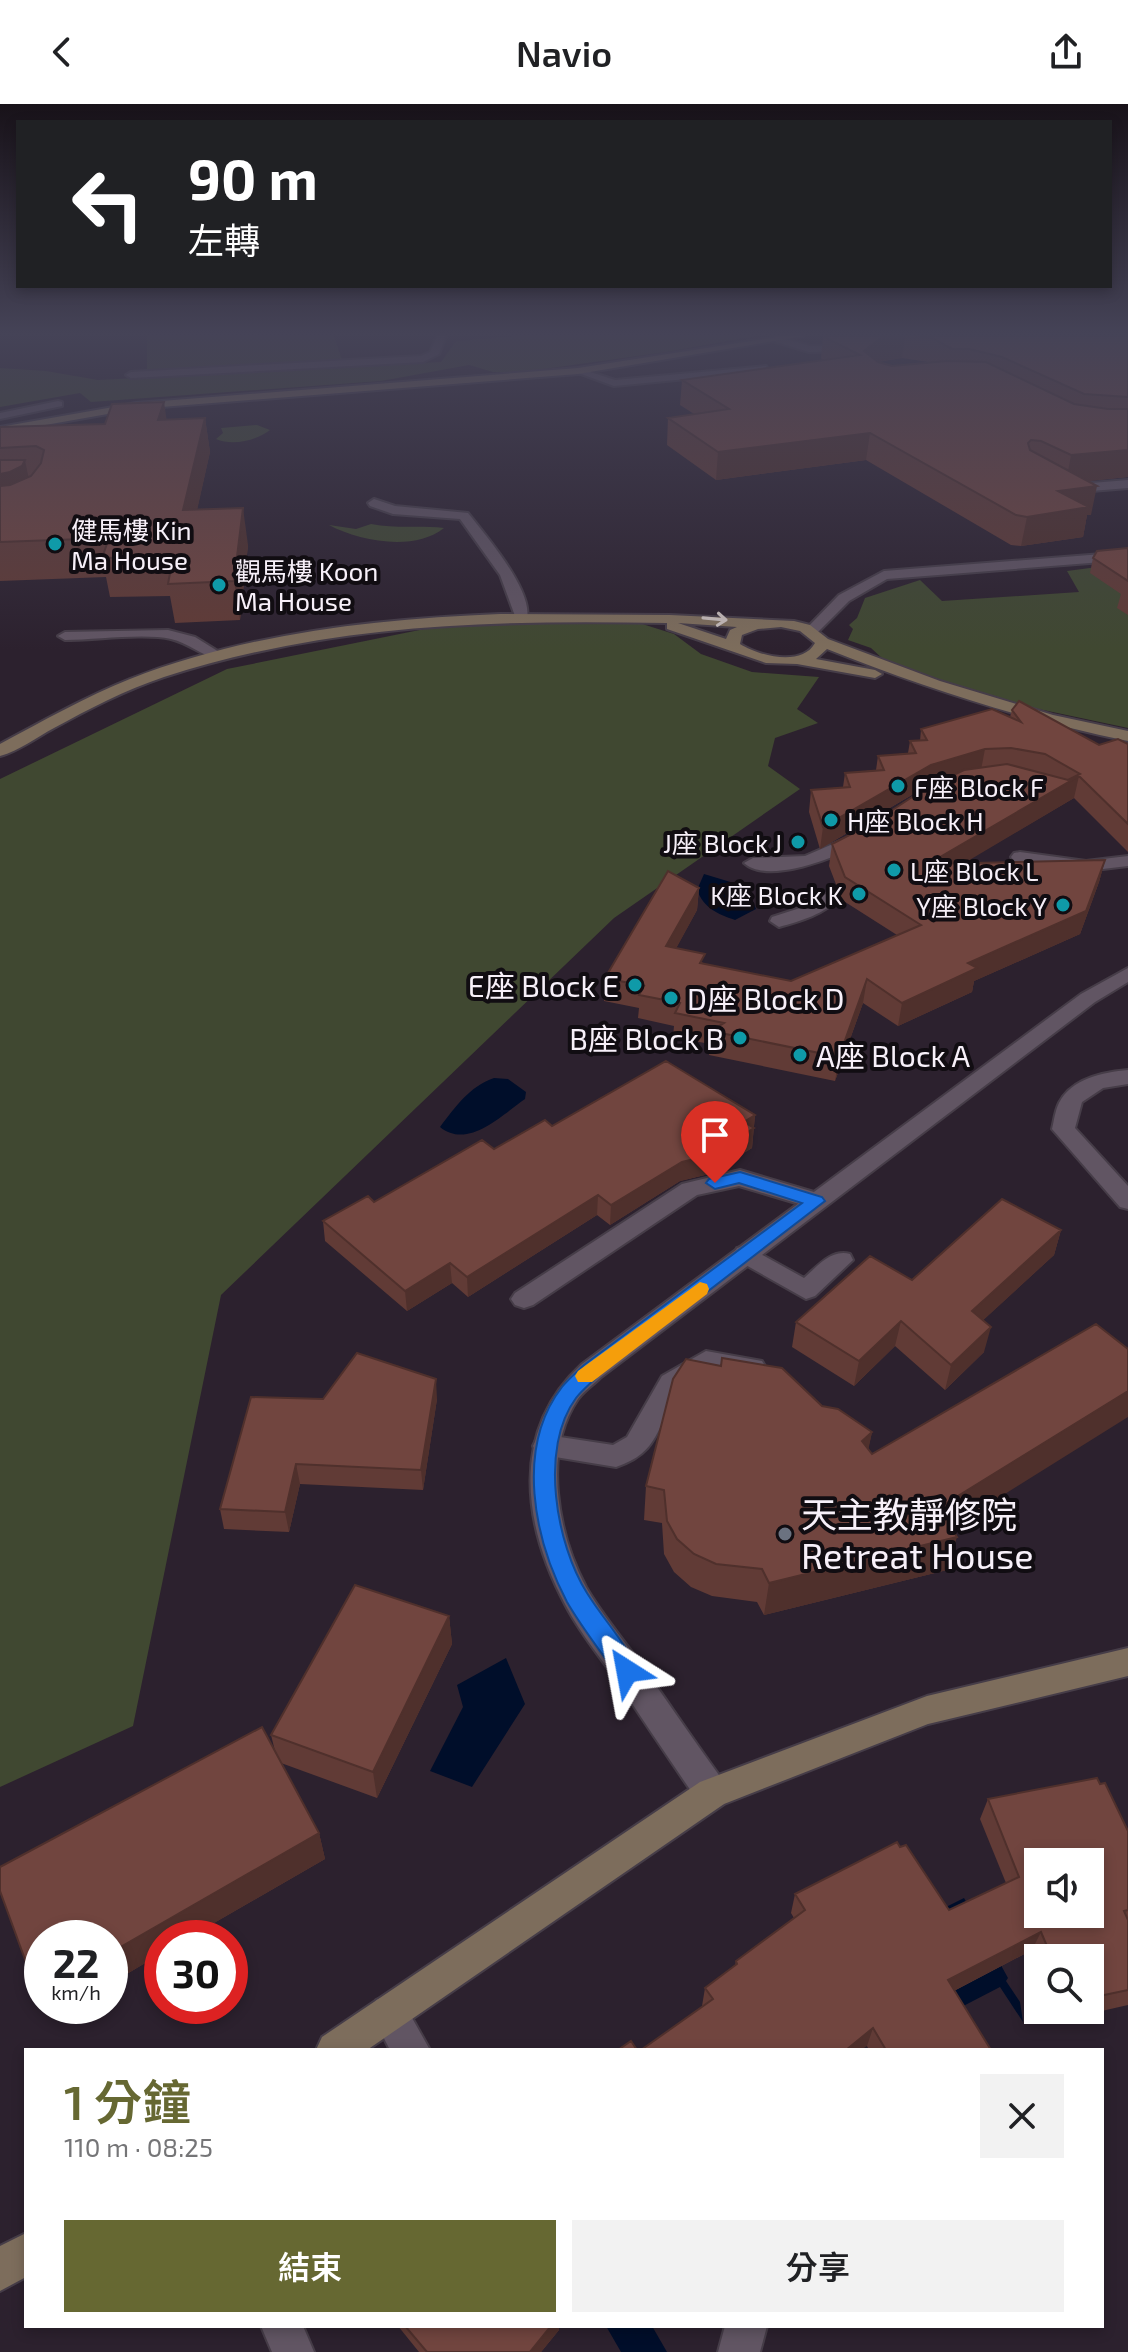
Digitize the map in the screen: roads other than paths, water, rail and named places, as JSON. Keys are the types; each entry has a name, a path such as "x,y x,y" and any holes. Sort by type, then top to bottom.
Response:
{"street":[{"path":"1083,501 1057,487 1128,484"},
{"path":"374,503 401,511 464,516 503,566 519,600 522,616"},
{"path":"794,660 816,653 817,637 824,616 844,598 884,575 1084,562 1128,556"},
{"path":"0,751 115,691 217,655 287,639 373,625 522,616 715,619 756,625 786,624 824,616"},
{"path":"618,618 681,628 763,659 794,660 925,683 1064,723 1128,736"},
{"path":"786,624 925,683"},
{"path":"732,645 735,633 756,625"},
{"path":"65,636 161,634 190,640 217,655"},
{"path":"1099,750 1128,736"},
{"path":"753,863 794,865 822,859 871,830"},
{"path":"1020,857 1086,866 1128,861"},
{"path":"779,921 807,912 831,897"},
{"path":"712,1793 576,1597 560,1560 549,1522 544,1480 547,1446 554,1420 569,1393 591,1371 1088,998 1128,974"},
{"path":"1128,1077 1116,1077 1084,1089 1070,1103 1063,1129 1128,1201"},
{"path":"524,1299 690,1189 740,1178 816,1201"},
{"path":"746,1254 806,1290 841,1260"},
{"path":"547,1446 616,1456 626,1451 637,1445 671,1383 706,1361 766,1370 777,1380"},
{"path":"338,2048 712,1793 927,1710 1128,1662"},
{"path":"389,2013 410,2048"},
{"path":"0,2270 24,2254"},
{"path":"283,2328 293,2352"},
{"path":"739,2352 745,2328"}],"water":[{"path":"704,874 747,887 756,909 735,920 712,910 697,890"},
{"path":"494,1078 508,1079 526,1092 525,1099 484,1128 473,1132 462,1135 440,1127 470,1092"},
{"path":"506,1658 525,1704 472,1787 430,1771 463,1707 457,1685"},
{"path":"964,1898 1020,2002 1023,2022 1000,1987 944,2016 932,1914"},
{"path":"607,2328 653,2328 667,2352 621,2352"}],"place":[{"name":"健馬樓 Kin Ma House","path":"55,544"},
{"name":"觀馬樓 Koon Ma House","path":"219,585"},
{"name":"F座 Block F","path":"898,786"},
{"name":"H座 Block H","path":"831,820"},
{"name":"J座 Block J","path":"798,842"},
{"name":"L座 Block L","path":"894,870"},
{"name":"K座 Block K","path":"859,894"},
{"name":"Y座 Block Y","path":"1063,905"},
{"name":"E座 Block E","path":"635,985"},
{"name":"D座 Block D","path":"671,998"},
{"name":"B座 Block B","path":"740,1038"},
{"name":"A座 Block A","path":"800,1055"},
{"name":"天主教靜修院 Retreat House","path":"785,1534"}]}
